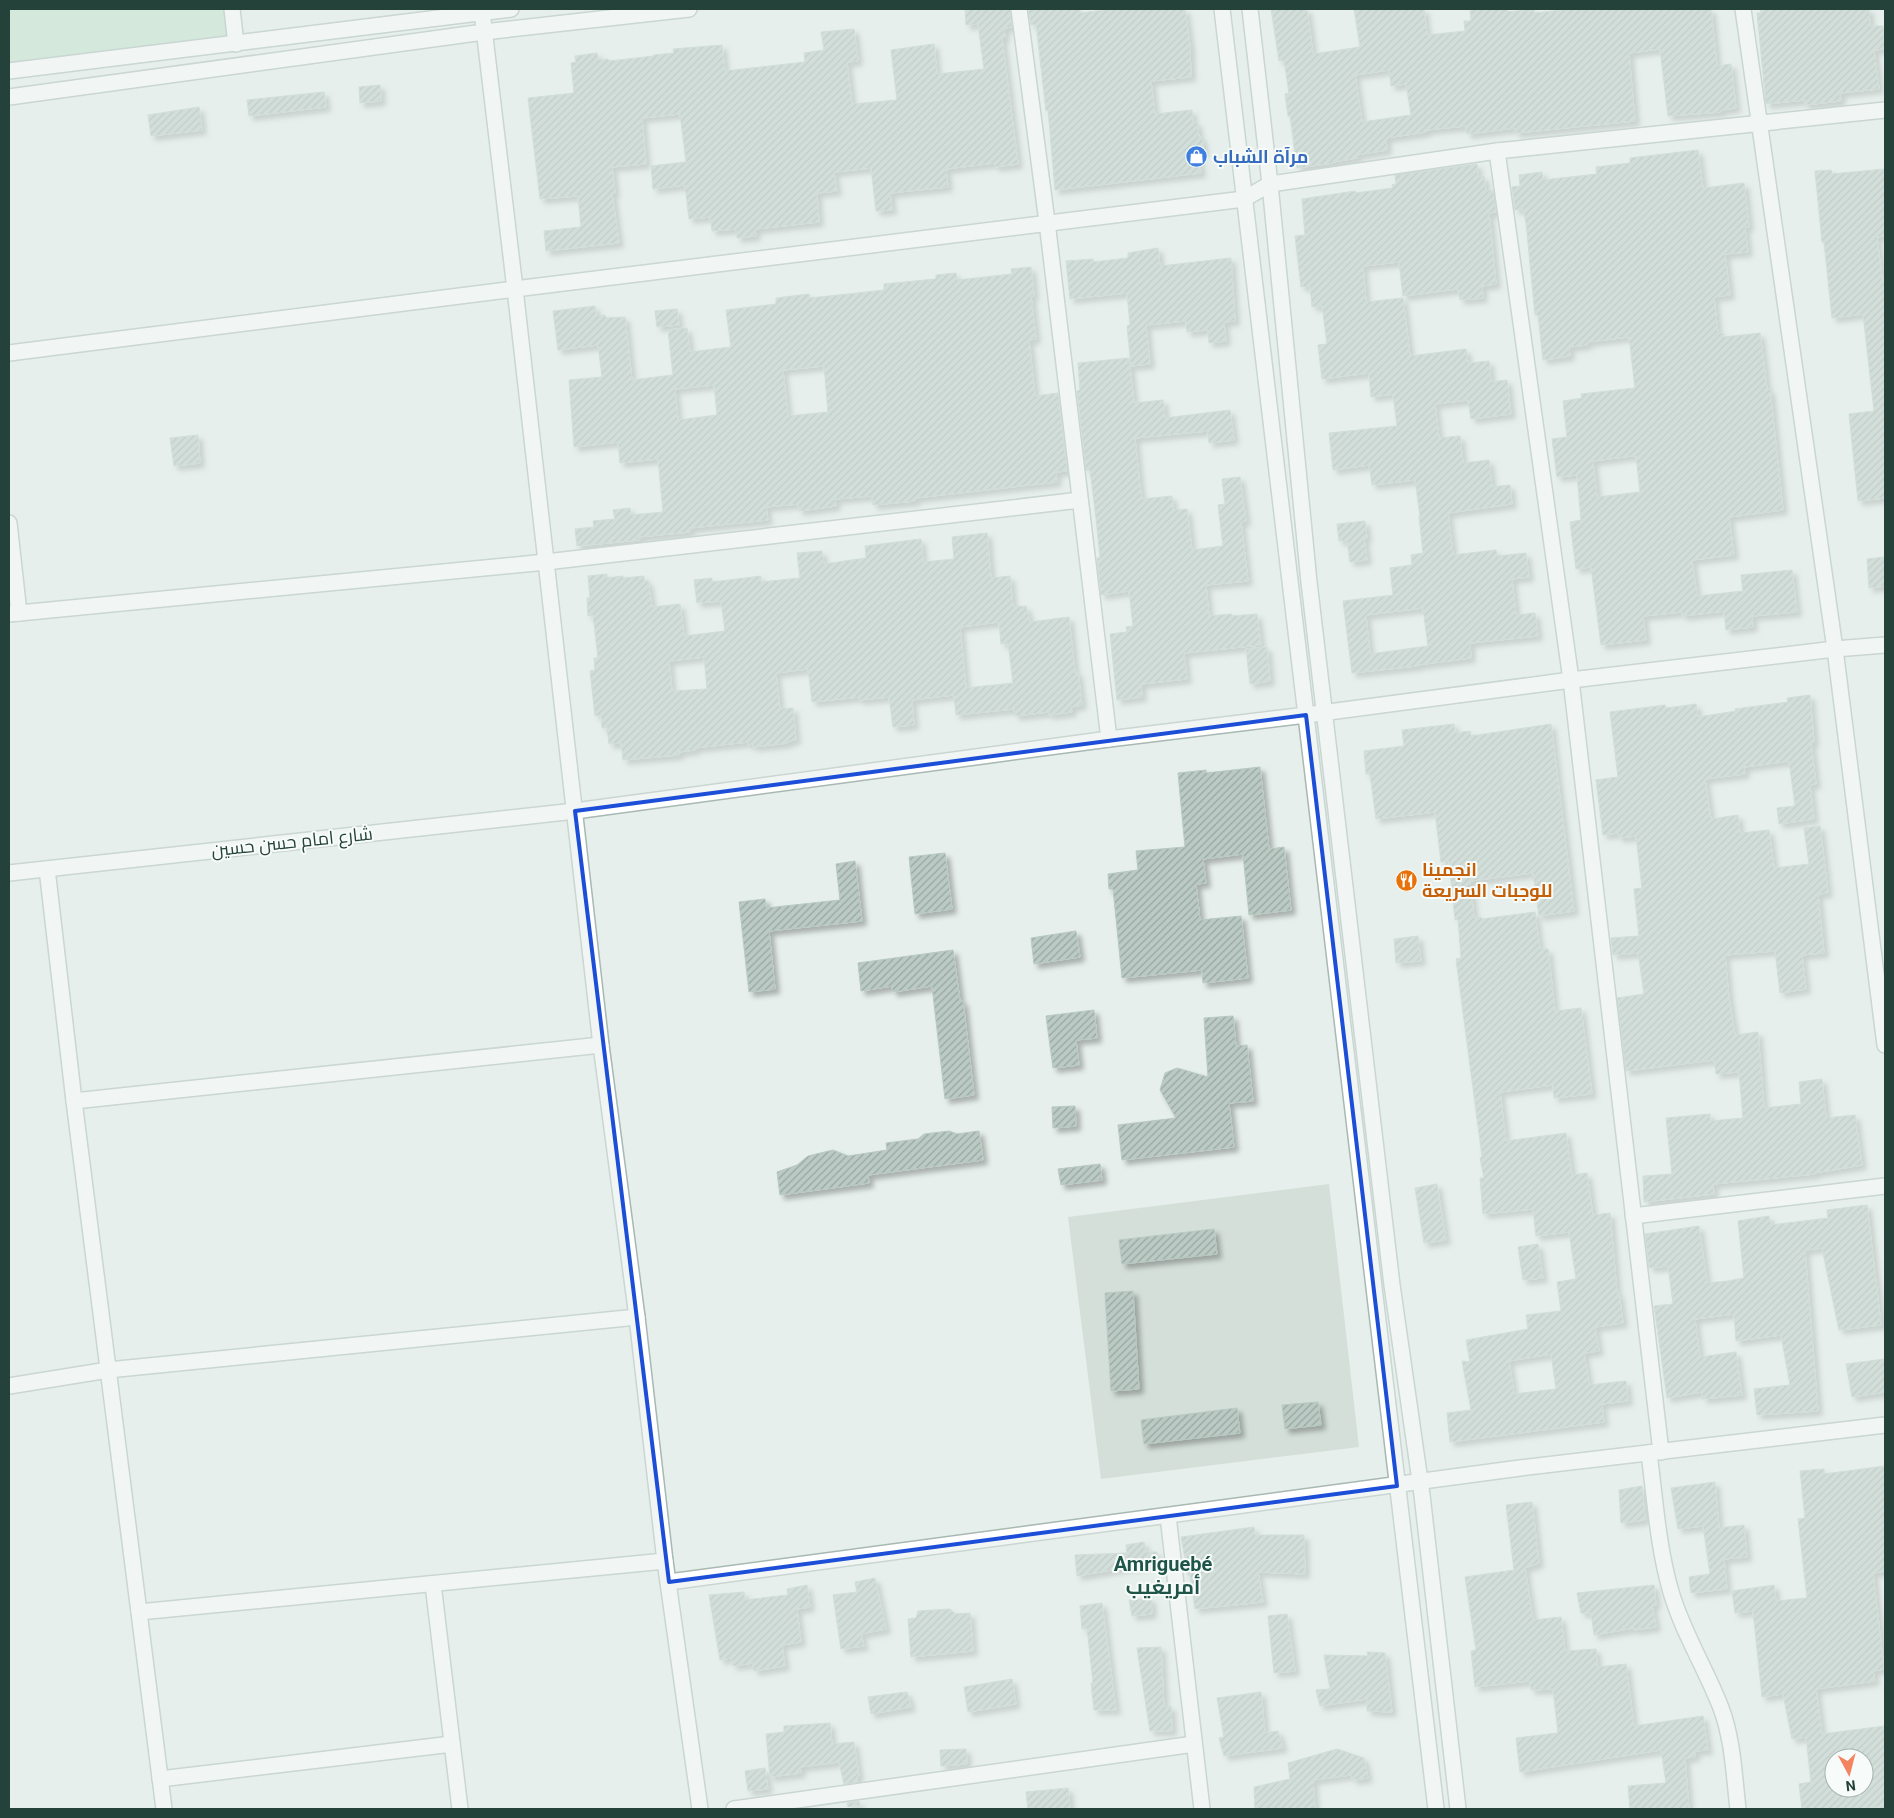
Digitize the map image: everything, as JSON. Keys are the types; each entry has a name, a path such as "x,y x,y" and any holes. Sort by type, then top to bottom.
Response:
{"street":[{"path":"232,9 236,44"},
{"path":"9,71 511,9"},
{"path":"9,97 484,32 689,9"},
{"path":"1020,9 1109,739"},
{"path":"1222,9 1436,1809"},
{"path":"1250,9 1270,184 1309,582 1326,712 1392,1284 1420,1483 1458,1809"},
{"path":"1744,9 1835,649 1885,1045"},
{"path":"482,12 576,811 601,1045 637,1317 666,1561 700,1809"},
{"path":"9,353 515,288 1244,199 1270,184 1497,151 1885,110"},
{"path":"1497,151 1571,680 1633,1216 1655,1453 1659,1538 1671,1593 1691,1645 1721,1710 1732,1749 1738,1809"},
{"path":"9,524 14,613 546,562 1080,500"},
{"name":"شارع امام حسن حسين","path":"9,873 576,811 1109,739 1571,680 1835,649 1885,645"},
{"path":"47,869 74,1101 164,1809"},
{"path":"74,1101 601,1045"},
{"path":"1633,1216 1885,1186"},
{"path":"9,1386 108,1370 637,1317"},
{"path":"669,1582 1420,1483 1520,1468 1885,1425"},
{"path":"1168,1516 1202,1809"},
{"path":"139,1612 666,1561"},
{"path":"433,1584 460,1809"},
{"path":"160,1779 452,1744"},
{"path":"734,1809 1194,1744"}],"highlighted area":[{"path":"1306,715 1397,1486 669,1582 575,811"}],"shaded area":[{"path":"1329,1184 1359,1447 1101,1479 1068,1217"}],"green space":[{"path":"9,9 232,9 236,44 9,72"}],"building":[{"path":"965,9 1010,9 1012,27 1004,28 1005,37 1002,38 1018,164 995,167 994,163 946,169 948,187 890,193 892,210 876,211 871,168 834,172 837,191 817,193 819,222 755,229 756,236 737,238 736,229 712,231 710,217 689,219 685,185 653,189 651,166 686,162 680,114 642,118 646,164 612,167 615,193 612,193 619,243 546,251 544,231 581,227 578,196 540,199 528,98 574,93 571,63 576,62 575,56 597,53 598,60 608,59 609,61 674,53 673,49 722,45 725,71 805,62 804,53 824,50 821,32 854,29 858,61 847,62 852,104 897,100 891,50 934,44 937,74 984,69 978,24 966,25"},
{"path":"1028,9 1080,9 1080,13 1113,9 1185,9 1190,46 1191,77 1151,81 1155,114 1192,110 1193,123 1197,122 1199,137 1202,137 1204,152 1199,153 1201,173 1055,190 1048,110 1046,111 1036,24 1031,25"},
{"path":"1271,9 1307,9 1313,54 1360,47 1354,9 1424,9 1427,35 1465,31 1464,21 1471,21 1470,9 1507,9 1508,12 1534,9 1534,13 1573,9 1711,9 1717,66 1731,64 1736,108 1721,110 1721,112 1668,116 1660,49 1629,53 1635,121 1516,133 1515,128 1467,134 1466,126 1426,130 1426,132 1386,138 1387,150 1356,155 1357,158 1333,163 1297,168 1285,94 1289,93 1284,60 1279,61","holes":["1389,70 1391,86 1406,84 1411,115 1362,122 1355,75"]},
{"path":"1760,9 1869,9 1870,26 1883,26 1885,49 1874,50 1879,89 1840,93 1841,101 1805,105 1805,100 1766,104 1757,13 1761,13"},
{"path":"380,85 381,101 360,103 359,87"},
{"path":"324,92 326,107 249,116 247,100"},
{"path":"199,107 202,130 151,136 148,115"},
{"path":"1698,150 1703,188 1744,183 1749,227 1745,227 1748,252 1725,254 1730,295 1714,297 1718,334 1723,333 1724,337 1760,333 1767,389 1770,389 1783,510 1729,517 1734,555 1692,560 1697,596 1743,591 1741,575 1792,570 1797,612 1752,616 1753,627 1726,630 1724,611 1682,616 1682,612 1643,616 1646,640 1601,645 1591,567 1576,569 1570,522 1581,520 1577,475 1557,477 1552,439 1567,437 1563,401 1582,398 1581,394 1635,388 1629,337 1587,342 1587,345 1569,347 1570,356 1543,360 1538,315 1535,315 1526,223 1523,209 1515,210 1512,187 1520,186 1519,175 1542,172 1543,180 1597,174 1596,167 1630,163 1630,158","holes":["1636,456 1640,492 1597,497 1593,461"]},
{"path":"1477,164 1478,177 1484,176 1486,191 1493,190 1496,212 1489,213 1496,284 1482,286 1483,298 1460,300 1458,289 1403,296 1399,262 1363,266 1366,302 1403,298 1410,356 1466,349 1468,363 1489,361 1491,382 1507,380 1511,414 1471,419 1468,400 1435,404 1439,438 1460,436 1463,463 1489,460 1492,487 1510,485 1512,504 1448,513 1453,555 1496,550 1497,556 1526,553 1529,577 1512,579 1516,615 1535,613 1538,636 1470,643 1471,658 1352,673 1343,601 1393,595 1390,568 1412,565 1411,555 1423,553 1420,516 1415,480 1372,485 1369,465 1333,470 1329,433 1397,426 1393,394 1371,397 1369,373 1322,379 1318,345 1327,344 1322,305 1312,307 1310,286 1301,287 1295,236 1305,235 1302,199 1355,191 1356,193 1393,188 1392,185 1396,184 1395,175","holes":["1423,608 1428,646 1370,654 1366,615"]},
{"path":"1885,169 1885,236 1877,237 1882,279 1885,279 1885,498 1858,501 1849,414 1874,411 1863,314 1832,318 1815,171 1831,170 1832,174"},
{"path":"1158,248 1160,266 1231,258 1235,321 1224,322 1226,341 1209,343 1208,330 1187,332 1186,321 1146,325 1150,364 1131,366 1127,326 1130,325 1127,293 1070,299 1066,261 1093,259 1093,262 1128,258 1128,253"},
{"path":"1031,267 1034,296 1031,296 1036,339 1029,340 1035,396 1058,393 1067,471 1056,472 1057,482 915,498 915,501 873,505 872,496 835,499 836,506 799,511 798,504 766,507 768,520 690,528 690,532 639,537 640,540 577,546 575,529 594,527 593,521 615,519 613,510 630,508 631,515 663,512 658,459 620,463 618,442 574,447 569,380 602,377 598,345 558,350 553,311 595,306 596,316 605,315 606,318 625,317 632,380 673,375 668,330 687,328 690,352 731,347 726,310 776,304 776,298 809,294 810,298 884,290 884,284 936,279 936,275 956,273 957,280 1012,274 1011,269","holes":["824,366 828,412 788,416 783,370","714,385 717,415 678,420 675,389"]},
{"path":"677,309 679,325 657,327 655,311"},
{"path":"1129,358 1134,403 1163,400 1165,418 1230,410 1234,440 1209,443 1208,431 1135,438 1140,487 1142,499 1172,496 1173,510 1187,509 1192,550 1223,546 1218,505 1225,504 1222,479 1240,477 1246,521 1241,522 1248,581 1206,585 1209,616 1257,614 1261,645 1184,653 1187,679 1141,684 1142,697 1117,700 1110,634 1127,632 1126,627 1133,626 1129,591 1101,595 1097,558 1100,558 1096,518 1090,470 1086,470 1077,391 1080,390 1078,363"},
{"path":"198,435 200,463 174,466 170,438"},
{"path":"1365,521 1367,538 1364,538 1367,560 1350,562 1347,540 1339,541 1337,524"},
{"path":"987,533 991,578 1010,576 1013,607 1026,606 1030,622 1069,617 1075,673 1078,672 1082,705 1071,707 1072,712 1049,715 1049,712 1015,716 1014,709 956,715 954,695 912,700 914,725 893,727 889,697 859,700 859,697 812,702 808,669 776,673 780,709 793,708 796,740 788,741 788,743 753,747 753,744 748,745 748,742 694,748 695,750 679,752 679,755 623,760 621,743 609,744 607,727 602,728 601,715 595,716 590,671 595,670 594,658 598,658 593,615 588,616 587,598 590,598 588,576 607,574 607,578 623,576 623,578 644,576 644,581 648,581 652,607 680,604 684,636 725,631 721,601 697,603 694,580 712,578 712,582 761,576 761,582 800,578 797,553 822,551 824,564 866,558 865,546 921,539 923,562 954,559 952,537","holes":["999,622 1001,644 1008,643 1013,683 966,688 960,627","704,657 707,689 672,691 669,661"]},
{"path":"1885,557 1885,586 1869,588 1867,559"},
{"path":"1267,647 1270,681 1250,684 1246,649"},
{"path":"1810,695 1814,742 1811,743 1816,784 1810,785 1814,819 1779,824 1777,808 1795,806 1789,761 1744,767 1745,774 1705,779 1711,819 1738,815 1740,833 1769,830 1774,868 1809,864 1804,828 1820,826 1828,893 1818,894 1824,953 1802,955 1806,989 1780,993 1775,951 1725,955 1729,998 1735,1035 1758,1032 1764,1108 1801,1104 1799,1082 1822,1079 1826,1118 1855,1115 1862,1165 1815,1174 1713,1184 1714,1194 1644,1202 1643,1176 1672,1174 1666,1118 1710,1114 1710,1121 1743,1118 1739,1072 1716,1074 1714,1060 1626,1071 1617,998 1644,994 1638,953 1613,955 1611,938 1639,936 1634,889 1642,888 1636,836 1619,838 1618,833 1603,835 1596,780 1618,777 1610,712 1665,705 1666,708 1696,704 1698,717 1736,711 1735,709 1788,702 1787,698"},
{"path":"1454,724 1455,733 1470,731 1471,736 1551,724 1574,911 1539,916 1533,873 1470,881 1474,918 1481,917 1482,919 1535,912 1540,949 1548,949 1555,1011 1581,1008 1592,1094 1554,1098 1553,1085 1500,1092 1506,1141 1566,1133 1572,1175 1587,1173 1593,1215 1610,1213 1617,1293 1619,1293 1623,1323 1595,1327 1599,1351 1584,1353 1589,1385 1626,1381 1628,1401 1602,1404 1604,1422 1450,1442 1447,1413 1471,1410 1462,1361 1470,1362 1466,1340 1528,1329 1526,1315 1561,1311 1557,1282 1576,1279 1569,1232 1536,1236 1533,1209 1483,1214 1480,1178 1484,1178 1480,1158 1482,1157 1456,959 1461,958 1458,919 1455,920 1449,861 1441,862 1435,812 1376,819 1370,774 1366,774 1364,751 1404,746 1402,730","holes":["1551,1354 1556,1389 1514,1394 1509,1361"]},
{"path":"1260,767 1269,849 1284,847 1291,910 1249,915 1243,854 1203,859 1206,883 1196,884 1200,920 1241,916 1248,978 1203,983 1202,970 1122,978 1113,889 1109,889 1108,874 1138,870 1136,851 1185,847 1178,773 1206,770 1206,773"},
{"path":"945,853 952,909 915,914 909,857"},
{"path":"855,861 862,921 769,931 775,989 749,992 739,902 765,899 766,908 840,900 836,864"},
{"path":"1076,931 1080,957 1034,964 1031,938"},
{"path":"1418,936 1421,961 1396,963 1394,939"},
{"path":"953,950 960,1001 963,1001 974,1095 945,1099 932,986 893,992 892,986 861,991 858,963"},
{"path":"1094,1010 1097,1038 1076,1040 1079,1065 1053,1068 1046,1016"},
{"path":"1233,1016 1236,1046 1247,1045 1253,1101 1229,1103 1234,1147 1122,1160 1118,1125 1176,1118 1160,1090 1165,1073 1177,1068 1208,1077 1204,1018"},
{"path":"1075,1106 1076,1126 1053,1128 1052,1107"},
{"path":"949,1131 957,1134 979,1131 983,1160 868,1175 869,1183 780,1195 777,1172 797,1165 808,1156 833,1150 848,1156 887,1150 886,1143 918,1139 924,1134"},
{"path":"1100,1164 1102,1180 1061,1185 1058,1169"},
{"path":"1437,1184 1446,1240 1424,1243 1415,1188"},
{"path":"1867,1205 1881,1325 1839,1330 1822,1248 1805,1250 1818,1411 1757,1415 1754,1389 1790,1385 1781,1335 1736,1341 1734,1314 1695,1319 1700,1357 1736,1352 1742,1395 1703,1399 1702,1392 1667,1398 1654,1306 1673,1304 1668,1266 1649,1268 1645,1234 1699,1226 1707,1283 1728,1281 1744,1278 1738,1221 1769,1216 1771,1225 1828,1218 1827,1210"},
{"path":"1214,1229 1217,1254 1122,1264 1119,1240"},
{"path":"1538,1244 1543,1278 1523,1280 1518,1247"},
{"path":"1133,1291 1139,1389 1111,1391 1105,1293"},
{"path":"1885,1359 1885,1392 1852,1397 1846,1364"},
{"path":"1318,1402 1321,1425 1285,1429 1282,1405"},
{"path":"1237,1408 1240,1433 1144,1444 1141,1420"},
{"path":"1885,1466 1885,1571 1873,1573 1884,1669 1873,1671 1875,1681 1816,1689 1822,1734 1885,1726 1885,1806 1860,1809 1802,1809 1799,1784 1811,1782 1806,1737 1792,1739 1783,1694 1762,1697 1753,1611 1735,1613 1732,1591 1774,1585 1776,1601 1807,1598 1798,1519 1805,1518 1800,1471 1824,1469 1824,1474"},
{"path":"1715,1482 1719,1528 1744,1525 1747,1557 1724,1559 1727,1589 1691,1593 1689,1577 1710,1574 1703,1526 1678,1529 1671,1488"},
{"path":"1642,1486 1645,1520 1621,1523 1619,1490"},
{"path":"1532,1502 1539,1563 1525,1568 1533,1620 1561,1617 1565,1651 1596,1649 1597,1667 1626,1664 1634,1726 1703,1716 1708,1750 1695,1751 1695,1757 1685,1758 1689,1809 1630,1809 1628,1786 1666,1783 1661,1750 1520,1772 1516,1738 1558,1733 1553,1689 1531,1690 1530,1681 1475,1687 1471,1651 1476,1650 1465,1577 1514,1570 1506,1505"},
{"path":"1254,1527 1255,1535 1304,1535 1305,1574 1258,1572 1263,1602 1195,1609 1190,1575 1188,1575 1181,1537"},
{"path":"1144,1542 1146,1552 1157,1552 1158,1562 1077,1576 1075,1555 1127,1553 1126,1545"},
{"path":"875,1578 886,1629 861,1634 864,1646 841,1649 833,1595 857,1592 855,1582"},
{"path":"807,1585 810,1607 797,1609 801,1642 782,1645 785,1666 754,1671 753,1663 733,1666 731,1658 720,1660 709,1595 744,1592 745,1600 788,1595 787,1589"},
{"path":"1654,1585 1656,1605 1652,1605 1656,1627 1634,1630 1634,1628 1594,1635 1591,1613 1581,1613 1577,1593"},
{"path":"1151,1598 1152,1614 1132,1616 1129,1600"},
{"path":"1102,1603 1116,1710 1094,1710 1087,1628 1082,1629 1080,1606"},
{"path":"950,1609 955,1614 970,1613 973,1651 911,1657 908,1619 916,1618 918,1611"},
{"path":"1287,1614 1295,1671 1274,1673 1268,1616"},
{"path":"1161,1647 1164,1707 1171,1706 1172,1731 1150,1731 1137,1648"},
{"path":"1367,1652 1385,1653 1392,1712 1367,1711 1367,1699 1320,1706 1316,1690 1330,1689 1324,1655 1368,1656"},
{"path":"1012,1679 1016,1704 968,1712 964,1687"},
{"path":"907,1692 911,1707 871,1714 868,1697"},
{"path":"1261,1692 1265,1733 1278,1731 1283,1748 1224,1756 1219,1738 1224,1737 1217,1698"},
{"path":"830,1723 832,1744 854,1742 859,1776 857,1776 857,1782 844,1784 839,1762 800,1767 801,1773 770,1777 766,1734 784,1732 784,1726"},
{"path":"966,1749 967,1764 941,1766 940,1750"},
{"path":"1337,1749 1364,1758 1368,1778 1353,1780 1351,1775 1313,1780 1315,1809 1255,1809 1254,1787 1290,1779 1288,1763"},
{"path":"765,1768 768,1789 748,1791 745,1771"},
{"path":"1068,1788 1070,1809 1028,1809 1026,1792"},
{"path":"859,1801 860,1805 848,1807 847,1803"}],"place":[{"name":"مرآة الشباب","path":"1197,157"},
{"name":"انجمينا للوجبات السريعة","path":"1406,880"}],"district":[{"name":"Amriguebé أمريغيب","path":"1163,1576"}]}
